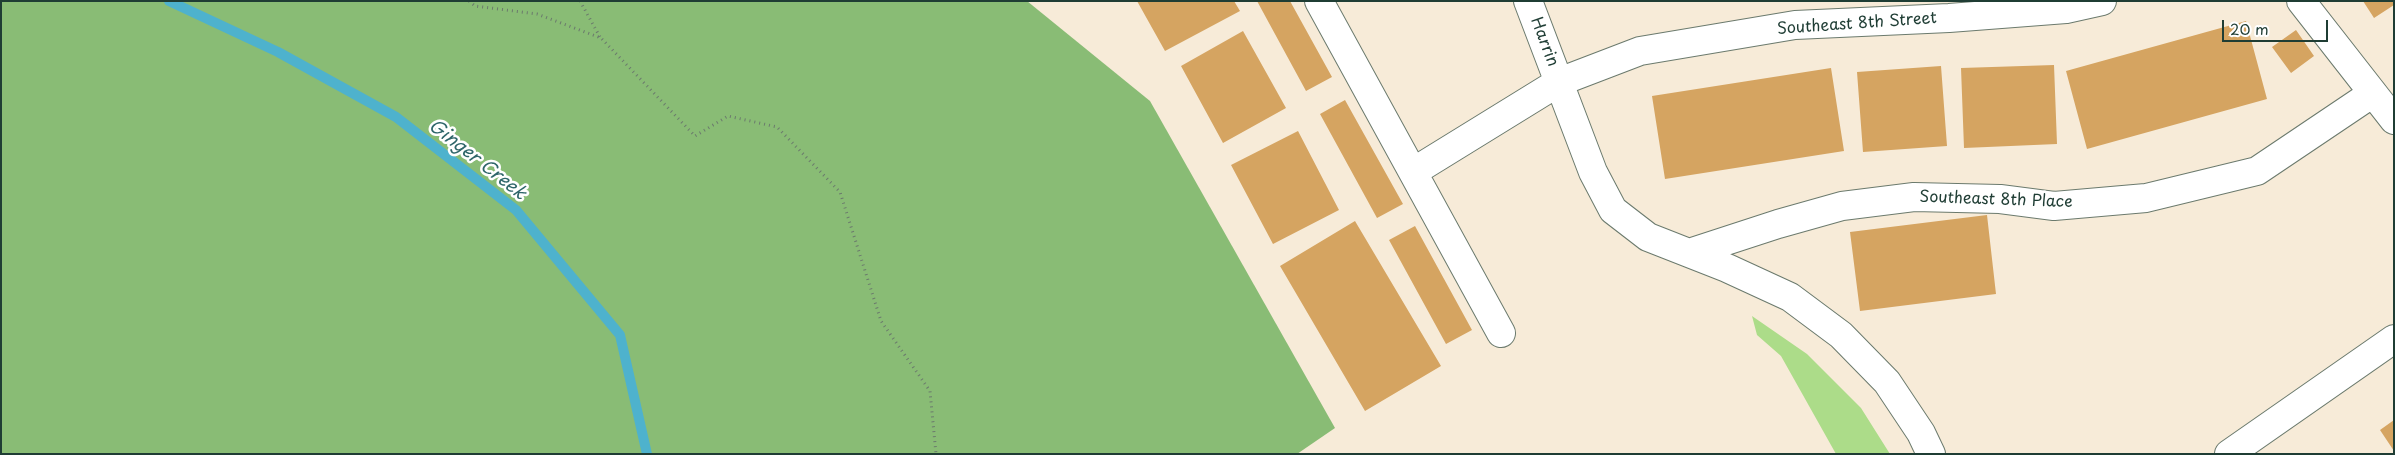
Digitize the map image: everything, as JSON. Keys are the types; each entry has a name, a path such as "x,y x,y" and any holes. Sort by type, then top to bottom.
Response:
{"street":[{"path":"1320,1 1501,333"},
{"name":"Harrin","path":"1528,1 1593,172 1613,210 1648,237 1727,268 1790,297 1841,335 1887,382 1921,433 1932,454"},
{"name":"Southeast 8th Street","path":"1413,172 1559,82 1640,51 1795,25 1949,18 2066,9 2102,1"},
{"path":"2301,1 2394,120"},
{"name":"Southeast 8th Place","path":"1689,253 1778,224 1842,206 1905,198 2000,199 2054,206 2146,198 2257,171 2373,93"},
{"path":"2229,454 2394,339"}],"path":[{"path":"469,1 475,6 537,14 601,38"},
{"path":"580,1 601,38 695,136 728,116 777,127 840,192 881,321 930,391 936,454"}],"green space":[{"path":"1,1 1027,1 1150,101 1335,428 1297,454 1,454"},
{"path":"1752,316 1807,354 1861,408 1890,454 1836,454 1781,356 1757,335"}],"building":[{"path":"1137,1 1234,1 1240,11 1165,51"},
{"path":"1257,1 1290,1 1332,77 1306,91"},
{"path":"2363,1 2394,1 2394,5 2374,18"},
{"path":"2246,21 2267,99 2087,149 2066,71"},
{"path":"2296,30 2314,56 2291,73 2272,47"},
{"path":"1243,31 1286,108 1223,143 1181,66"},
{"path":"2054,65 2057,144 1964,148 1961,68"},
{"path":"1941,66 1947,146 1863,152 1857,72"},
{"path":"1831,68 1844,151 1665,179 1652,96"},
{"path":"1345,100 1403,204 1377,218 1320,114"},
{"path":"1298,131 1339,210 1273,244 1231,165"},
{"path":"1987,215 1996,294 1860,311 1850,232"},
{"path":"1355,221 1441,366 1365,411 1280,266"},
{"path":"1415,226 1472,330 1446,344 1389,240"},
{"path":"2394,420 2394,451 2380,430"}],"waterway":[{"name":"Ginger Creek","path":"169,1 278,52 396,117 516,210 620,335 647,454"}]}
